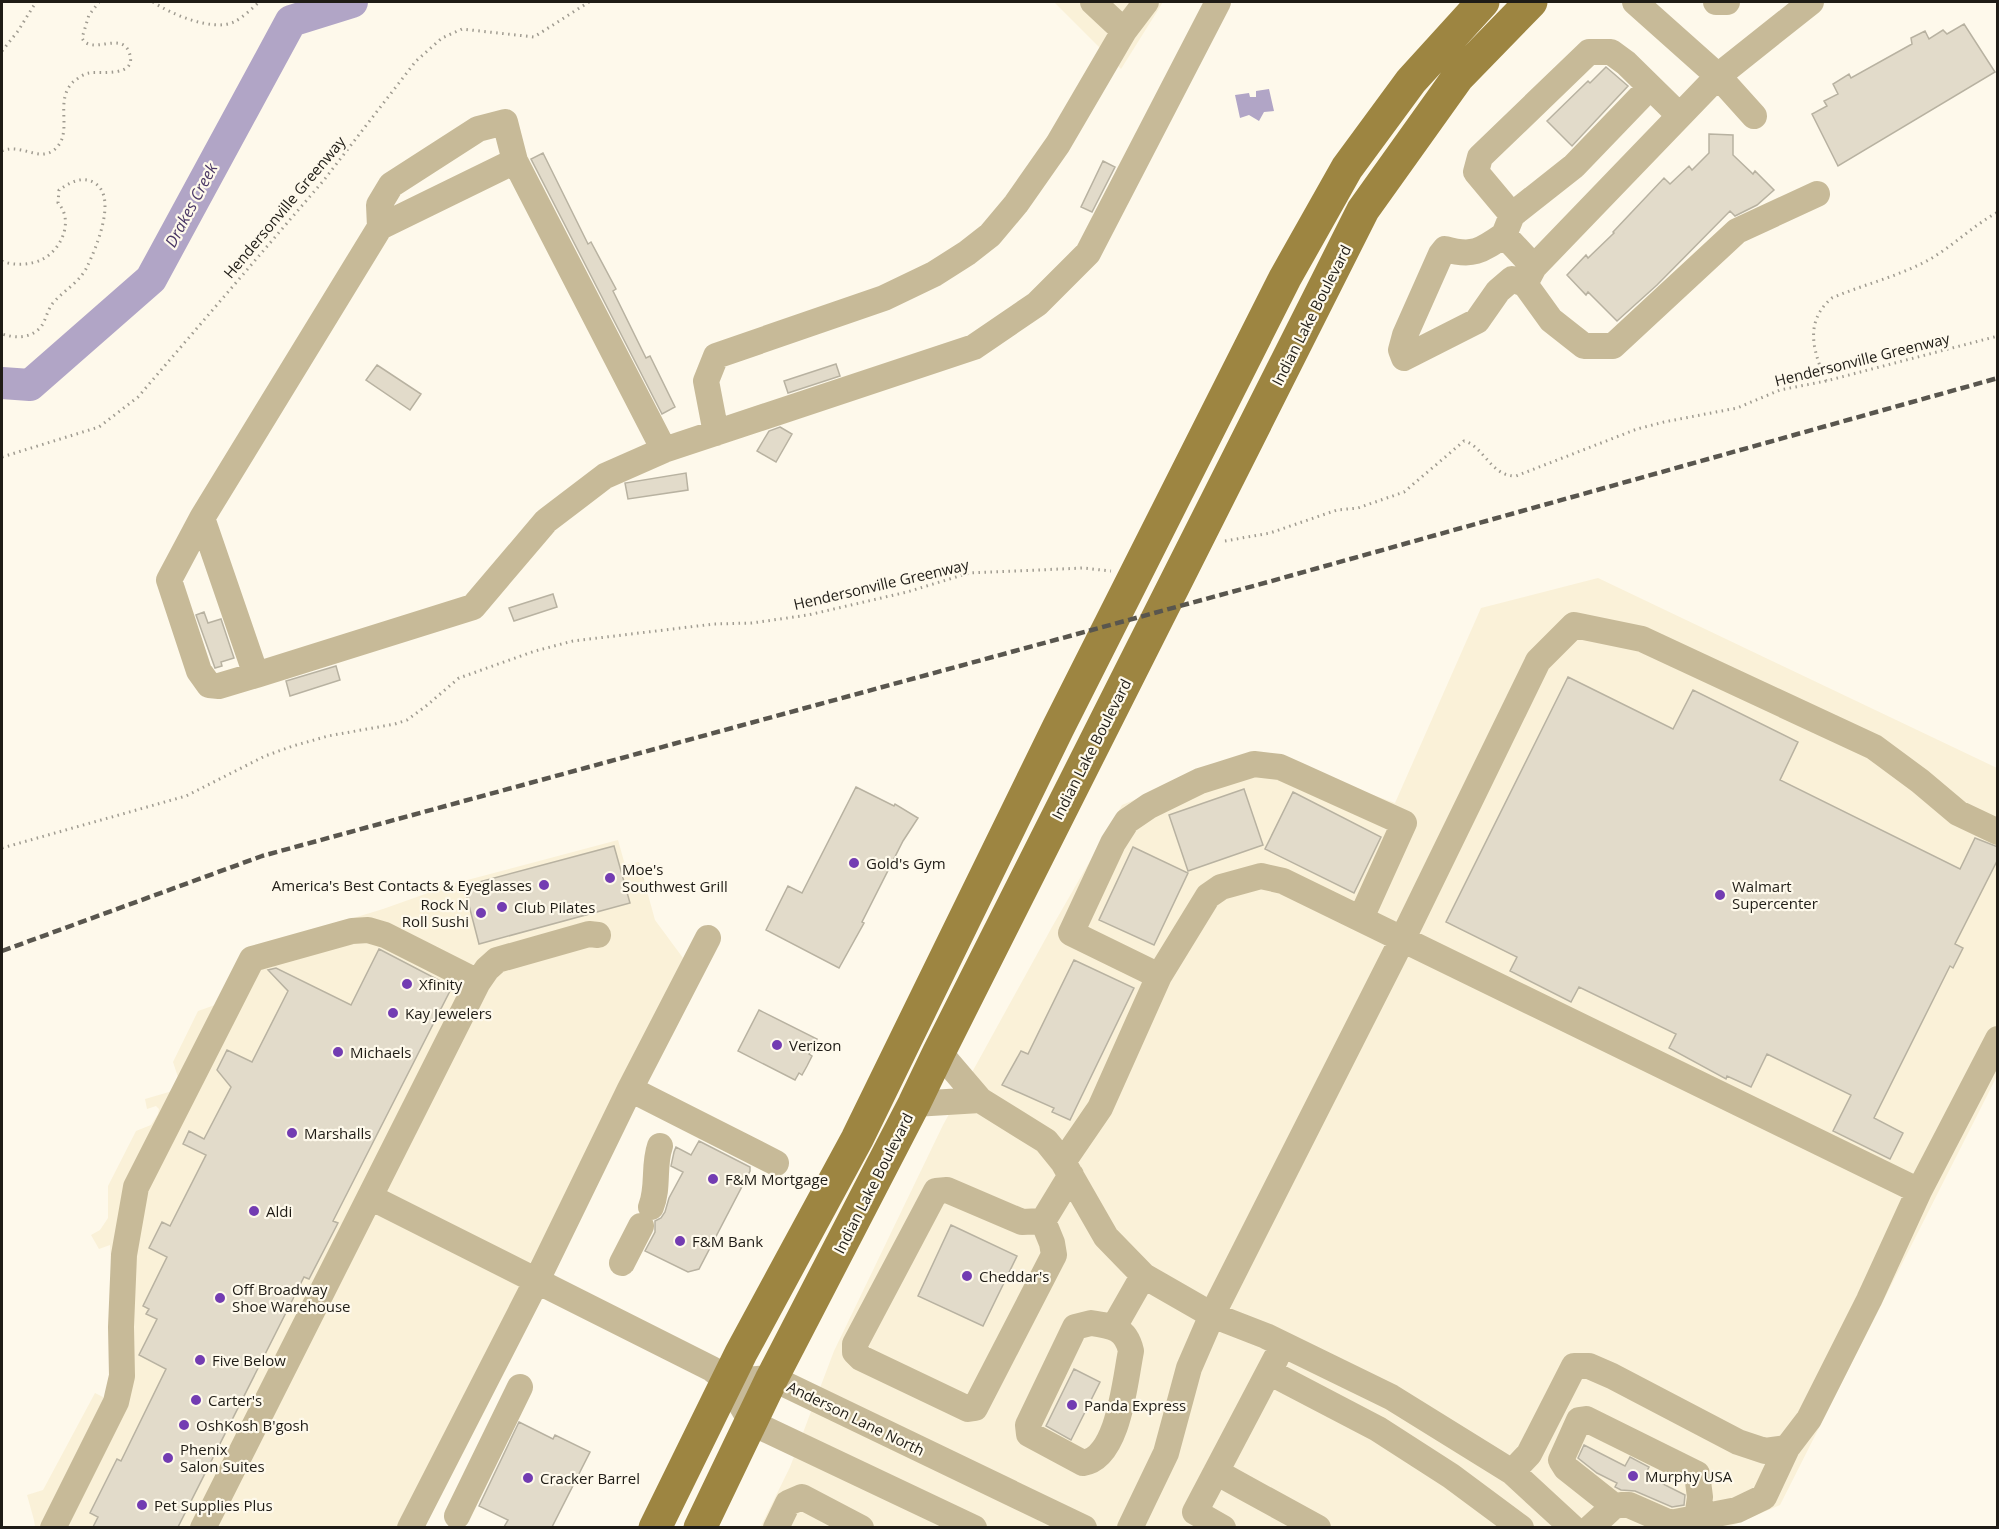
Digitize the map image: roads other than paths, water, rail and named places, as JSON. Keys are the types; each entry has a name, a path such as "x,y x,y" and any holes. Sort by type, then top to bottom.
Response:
{"main road":[{"path":"655,1527 727,1381 857,1139 1058,728 1285,278 1347,168 1412,81 1483,2"},
{"name":"Indian Lake Boulevard","path":"700,1527 772,1378 914,1104 1364,210 1458,77 1531,2"}],"street":[{"path":"1093,2 1124,31"},
{"path":"716,433 706,381 716,356 884,298 934,274 990,235 1016,204 1058,144 1124,31 1146,2"},
{"path":"515,161 380,227 202,518 170,580 199,671 209,685 219,686 473,607 546,521 605,476 664,450 974,347 1037,303 1088,252 1218,2"},
{"path":"1635,2 1718,76 1754,116"},
{"path":"1716,2 1727,2"},
{"path":"1650,87 1574,166 1484,249 1467,254 1445,249 1405,336 1401,350 1404,358 1477,321 1497,291 1512,279 1529,275 1718,76 1811,2"},
{"path":"1679,115 1626,63 1611,52 1589,52 1480,157 1476,172 1508,225 1551,320 1584,346 1613,346 1737,231 1817,194"},
{"path":"380,227 379,205 392,184 478,129 505,122 515,161 664,450"},
{"path":"202,518 256,675"},
{"path":"1130,1527 1166,1453 1189,1368 1212,1314 1403,938 1538,661 1574,625 1642,639 1874,747 1958,813 1998,832"},
{"path":"1160,976 1071,933 1113,843 1127,821 1149,806 1200,781 1254,764 1280,767 1404,823 1361,918"},
{"path":"1043,1221 1022,1222 947,1190 936,1191 855,1344 855,1352 861,1358 968,1409 975,1408 1054,1255 1043,1221 1067,1168 1100,1108 1160,976 1208,896 1221,887 1261,876 1283,881 1403,938 1919,1191"},
{"path":"53,1527 116,1402 122,1376 124,1255 136,1187 252,959 352,931 368,930 385,935 478,982"},
{"path":"203,1527 478,982 497,960 589,934 598,935"},
{"path":"410,1527 537,1280 630,1089 708,938"},
{"path":"1590,1527 1614,1506 1629,1505 1670,1523 1737,1510 1764,1497 1787,1448 1809,1419 1869,1300 1919,1191 1998,1039"},
{"path":"939,1052 980,1100 1046,1141 1067,1168 1106,1237 1143,1276 1212,1314 1283,1344 1391,1397 1512,1472 1573,1527"},
{"path":"630,1089 776,1163"},
{"path":"914,1104 980,1100"},
{"path":"622,1263 654,1197 656,1162 660,1146"},
{"path":"370,1197 712,1369 727,1381 752,1423 974,1527"},
{"path":"1114,1327 1143,1276"},
{"path":"1091,1323 1114,1327 1129,1340 1131,1351 1114,1430 1102,1454 1092,1462 1083,1463 1029,1434 1028,1425 1075,1327 1091,1323"},
{"path":"1223,1527 1195,1512 1283,1344"},
{"path":"1512,1472 1529,1454 1574,1366 1589,1366 1612,1376 1738,1442 1765,1451 1787,1448"},
{"path":"1269,1372 1378,1429 1451,1476 1521,1527"},
{"name":"Anderson Lane North","path":"727,1381 772,1378 1084,1527"},
{"path":"458,1516 520,1387"},
{"path":"1614,1506 1566,1468 1561,1460 1579,1420 1586,1419 1697,1474 1700,1497 1697,1518"},
{"path":"1216,1472 1318,1527"},
{"path":"776,1527 788,1503 802,1497 861,1527"}],"waterway":[{"name":"Drakes Creek","path":"2,383 30,385 151,279 291,21 352,2"}],"railway":[{"path":"2,951 262,856 1268,582 1998,378"}],"place":[{"name":"Gold's Gym","path":"854,863"},
{"name":"Moe's Southwest Grill","path":"610,878"},
{"name":"America's Best Contacts & Eyeglasses","path":"544,885"},
{"name":"Walmart Supercenter","path":"1720,895"},
{"name":"Club Pilates","path":"502,907"},
{"name":"Rock N Roll Sushi","path":"481,913"},
{"name":"Xfinity","path":"407,984"},
{"name":"Kay Jewelers","path":"393,1013"},
{"name":"Verizon","path":"777,1045"},
{"name":"Michaels","path":"338,1052"},
{"name":"Marshalls","path":"292,1133"},
{"name":"F&M Mortgage","path":"713,1179"},
{"name":"Aldi","path":"254,1211"},
{"name":"F&M Bank","path":"680,1241"},
{"name":"Cheddar's","path":"967,1276"},
{"name":"Off Broadway Shoe Warehouse","path":"220,1298"},
{"name":"Five Below","path":"200,1360"},
{"name":"Carter's","path":"196,1400"},
{"name":"Panda Express","path":"1072,1405"},
{"name":"OshKosh B'gosh","path":"184,1425"},
{"name":"Phenix Salon Suites","path":"168,1458"},
{"name":"Murphy USA","path":"1633,1476"},
{"name":"Cracker Barrel","path":"528,1478"},
{"name":"Pet Supplies Plus","path":"142,1505"}]}
